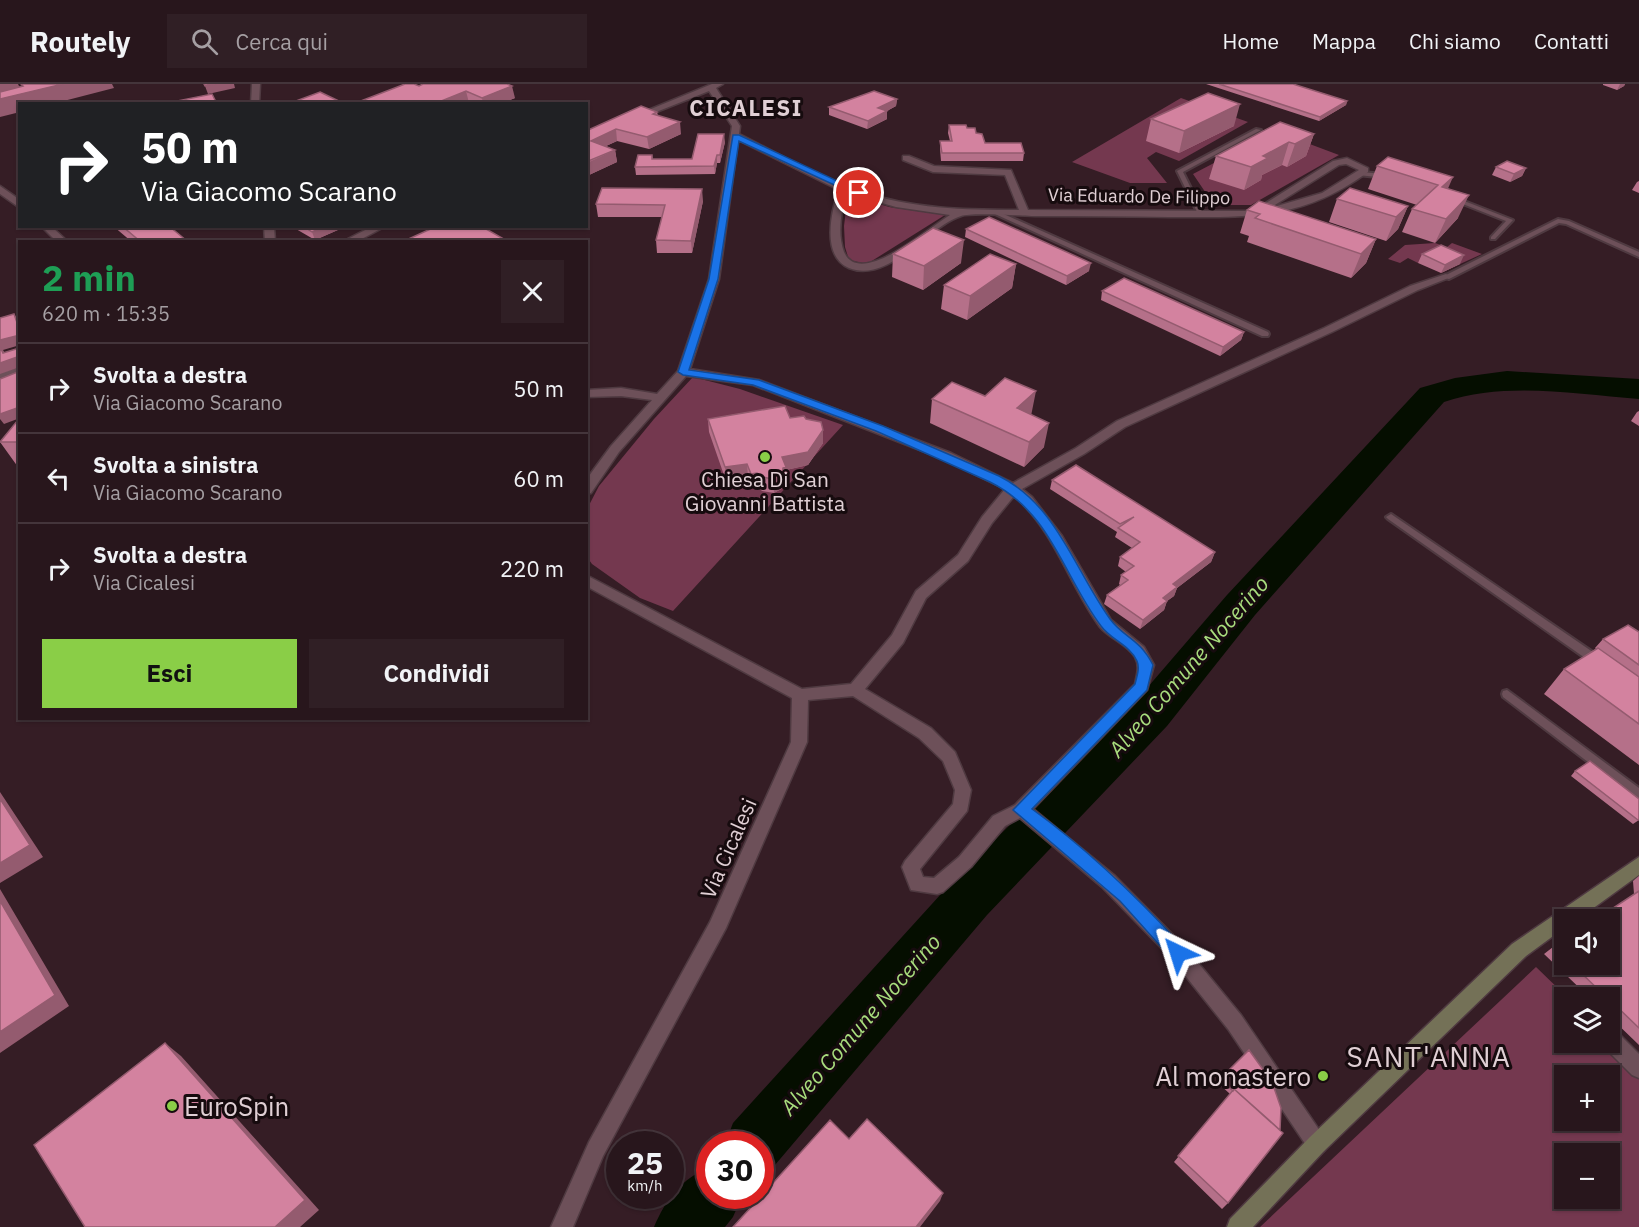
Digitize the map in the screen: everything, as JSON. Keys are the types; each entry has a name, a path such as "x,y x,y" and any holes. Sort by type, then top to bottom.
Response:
{"main road":[{"path":"1238,1227 1317,1144 1519,950 1639,865"}],"street":[{"path":"255,102 256,84"},
{"path":"588,487 615,449 683,372 714,279 736,136 736,126 715,86 619,124"},
{"name":"Via Eduardo De Filippo","path":"736,136 843,188 910,207 959,213 1024,211 1255,214 1301,207 1328,195 1365,170 1358,164 1347,161 1336,163 1255,214"},
{"name":"Via Eduardo De Filippo","path":"906,158 933,169 1008,172 1024,211"},
{"path":"843,188 836,222 838,247 843,261 853,267 876,265 959,213"},
{"path":"0,189 18,203"},
{"path":"47,228 61,240"},
{"path":"351,240 378,228"},
{"path":"855,690 898,639 921,595 963,558 987,520 1013,488 1080,451 1121,423 1328,330 1414,288 1446,277"},
{"path":"0,377 18,371"},
{"path":"588,581 800,695 855,690 925,733 949,757 963,790 961,806 911,867 917,884 937,886 965,862 999,821 1026,813 1142,686 1146,665 1139,651 1106,624 1057,539 1027,500 1013,488 918,445 755,382 683,372"},
{"path":"588,394 621,392 661,398"},
{"name":"Via Cicalesi","path":"562,1227 596,1149 717,928 799,742 800,695"},
{"path":"1026,813 1062,840 1125,896 1163,936 1223,1006 1317,1144"},
{"path":"1620,1049 1639,1068"}],"lane":[{"path":"1201,214 1180,171 1258,130"},
{"path":"1360,174 1391,177"},
{"path":"1444,195 1510,220 1492,238"},
{"path":"997,213 1265,334"},
{"path":"1446,277 1558,221 1567,222 1639,255"},
{"path":"1391,517 1611,670"},
{"path":"1507,694 1639,795"}],"shaded area":[{"path":"1181,98 1248,122 1179,161 1156,152 1147,158 1167,183 1130,183 1072,162"},
{"path":"1275,131 1339,155 1251,205 1214,205 1193,174"},
{"path":"848,194 889,207 945,215 867,264 849,260 845,247 844,226"},
{"path":"1435,243 1447,247 1452,243 1482,254 1460,264 1437,254 1418,263 1408,258 1400,263 1388,259 1405,245"},
{"path":"693,377 740,389 843,425 673,611 640,598 592,564 588,558 588,507 599,486 654,419"},
{"path":"1536,967 1557,987 1554,987 1554,1053 1620,1053 1620,1049 1639,1068 1639,1227 1260,1227"}],"building":[{"path":"21,84 63,84 0,99 0,92 23,86"},
{"path":"405,84 419,86 423,84 507,84 512,86 482,98 466,91 439,102 358,102"},
{"path":"1219,84 1293,84 1347,101 1320,117"},
{"path":"874,91 897,99 878,108 887,111 868,121 829,107"},
{"path":"320,92 341,102 293,102"},
{"path":"1208,93 1240,104 1184,131 1151,119"},
{"path":"212,94 216,102 177,102"},
{"path":"641,106 657,112 653,114 680,122 647,137 616,129 591,141 615,150 588,161 588,130"},
{"path":"1280,122 1314,134 1295,144 1289,142 1263,156 1268,158 1251,167 1216,156"},
{"path":"949,125 966,125 967,128 975,128 976,133 982,134 985,143 1021,143 1024,153 942,153 940,141 952,141"},
{"path":"698,134 724,134 720,155 717,155 714,166 635,167 638,155 652,155 652,159 692,159"},
{"path":"1388,157 1453,177 1442,187 1469,195 1446,219 1412,209 1438,185 1377,166"},
{"path":"1507,161 1526,168 1514,174 1496,167"},
{"path":"602,188 702,189 691,241 656,240 665,205 596,204"},
{"path":"1350,188 1408,206 1396,217 1337,199"},
{"path":"1259,201 1376,239 1361,254 1255,218 1260,214 1247,210"},
{"path":"989,217 1091,263 1067,276 966,229"},
{"path":"124,228 171,228 186,240 139,240"},
{"path":"306,228 321,228 312,232"},
{"path":"433,228 484,228 506,240 406,240"},
{"path":"933,228 964,240 924,266 893,254"},
{"path":"1441,245 1464,255 1445,265 1422,254"},
{"path":"990,254 1016,264 970,296 944,285"},
{"path":"1124,278 1244,332 1223,347 1102,291"},
{"path":"14,314 18,325 18,336 0,340 0,318"},
{"path":"0,347 3,353 18,349 18,357 0,363"},
{"path":"18,372 18,408 0,414 0,379"},
{"path":"1005,378 1036,391 1017,408 1049,423 1029,442 932,399 952,382 985,396"},
{"name":"Chiesa Di San Giovanni Battista","path":"785,406 790,418 804,416 806,419 821,422 823,430 808,452 782,457 786,467 783,468 782,475 773,479 762,477 757,473 751,474 747,464 725,467 708,419"},
{"path":"18,420 18,442 0,442"},
{"path":"1076,465 1215,552 1173,584 1177,587 1163,598 1167,601 1143,620 1107,595 1128,580 1121,575 1134,566 1120,557 1140,542 1118,528 1134,517 1120,524 1052,480"},
{"path":"1628,625 1639,632 1639,665 1603,639"},
{"path":"1598,648 1639,677 1639,724 1564,669"},
{"path":"1590,761 1639,799 1638,820 1575,771"},
{"path":"0,799 30,845 0,863"},
{"path":"1639,891 1639,1028 1620,1010 1620,987 1596,987 1583,975 1620,975 1620,909 1612,909"},
{"path":"0,901 55,995 0,1032"},
{"name":"EuroSpin","path":"165,1043 305,1200 275,1227 85,1227 34,1145"},
{"path":"1249,1050 1272,1082 1281,1108 1280,1130 1220,1079"},
{"path":"1234,1089 1283,1133 1228,1203 1178,1156"},
{"path":"867,1119 943,1193 916,1227 733,1227 749,1209 774,1209 774,1182 830,1120 849,1139"}],"waterway":[{"name":"Alveo Comune Nocerino","path":"765,1131 969,899 1151,714 1241,605 1432,395 1455,387 1507,381 1639,389"},
{"name":"Alveo Comune Nocerino","path":"685,1227 701,1209"}],"place":[{"name":"Chiesa Di San Giovanni Battista","path":"765,457"},
{"name":"Al monastero","path":"1323,1076"},
{"name":"EuroSpin","path":"172,1106"}],"district":[{"name":"CICALESI","path":"746,107"},
{"name":"SANT'ANNA","path":"1429,1056"}],"route":[{"path":"859,193 843,188 736,136 714,279 683,372 755,382 947,456 1013,488 1027,500 1057,539 1106,624 1139,651 1146,665 1142,686 1021,810 1062,840 1125,896 1178,953"}]}
